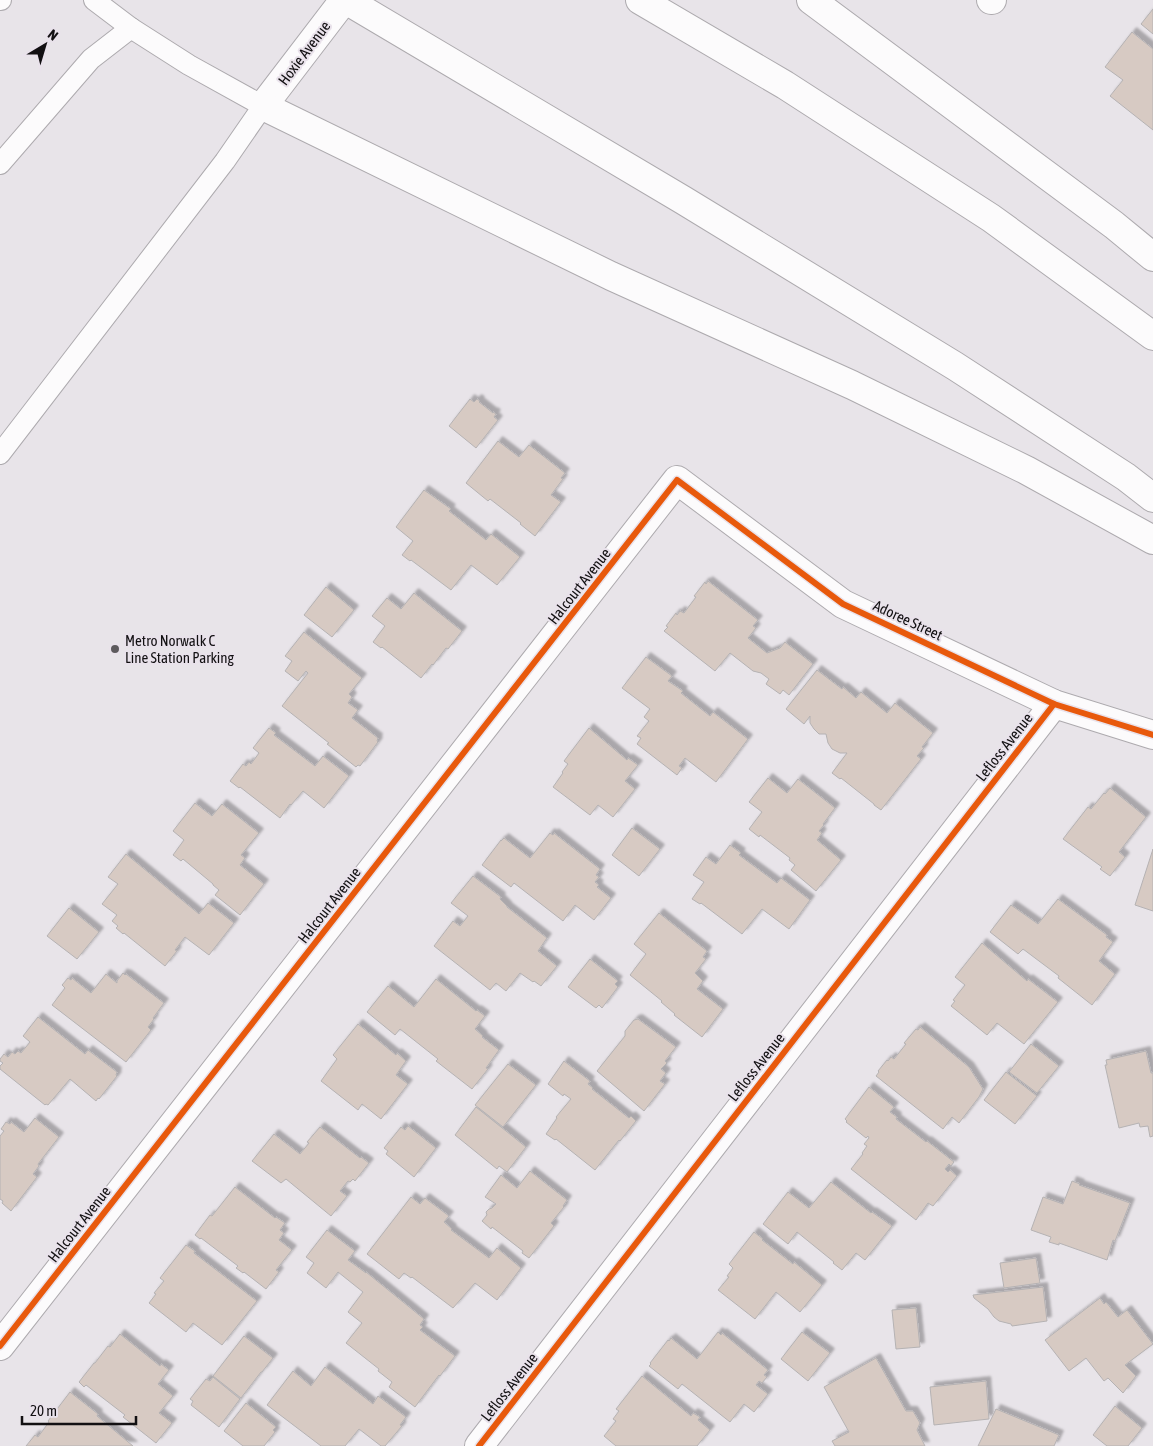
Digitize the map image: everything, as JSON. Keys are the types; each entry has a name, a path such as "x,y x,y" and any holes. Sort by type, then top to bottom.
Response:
{"main road":[{"name":"Hoxie Avenue","path":"263,106 345,0"},
{"path":"345,0 684,200 938,356 1126,477 1153,498"},
{"path":"640,0 784,85 991,218 1153,336"},
{"path":"811,0 1114,225 1153,258"},
{"path":"263,106 611,276 861,390 1026,470 1153,540"},
{"name":"Adoree Street","path":"678,480 844,604 1054,704 1153,735"},
{"name":"Halcourt Avenue","path":"0,1346 678,480"},
{"name":"Lefloss Avenue","path":"479,1446 1054,704"}],"lane":[{"path":"0,454 225,161 263,106 189,65 131,28 94,0"},
{"path":"0,164 90,59 131,28"}],"building":[{"path":"1153,9 1153,34 1141,24"},
{"path":"1132,32 1153,49 1153,130 1110,96 1123,80 1105,67"},
{"path":"470,399 474,402 477,399 480,401 496,414 494,417 498,420 476,448 449,426"},
{"path":"498,441 519,457 529,445 565,473 561,478 563,479 551,495 561,502 535,536 490,499 488,501 466,483"},
{"path":"424,490 451,509 449,511 486,540 491,534 520,557 497,585 471,565 451,590 402,555 413,541 396,527"},
{"path":"708,581 758,620 753,626 756,628 748,638 767,653 780,648 785,642 813,664 789,695 783,690 780,694 766,684 769,679 761,673 753,671 730,653 715,671 664,631 676,613 677,615 680,611 684,613 696,597 694,596 705,582 706,584"},
{"path":"326,587 354,610 332,637 304,615"},
{"path":"414,593 462,631 421,678 373,642 385,626 372,616 387,598 401,609"},
{"path":"304,632 362,678 349,694 352,697 348,703 358,710 352,718 378,738 378,742 360,766 356,767 282,706 308,673 306,671 298,681 285,671 292,661 285,656"},
{"path":"646,657 672,676 668,681 683,691 681,693 710,716 713,712 748,739 716,782 685,758 679,766 682,768 677,775 637,744 641,738 637,736 649,721 644,717 650,709 622,688"},
{"path":"817,670 856,698 861,692 887,713 895,703 933,733 917,756 921,759 881,810 832,773 847,753 840,753 832,749 826,734 819,734 810,723 810,716 804,724 786,709"},
{"path":"269,728 276,733 274,735 315,766 323,756 349,776 324,808 303,791 280,818 230,781 243,764 246,766 249,762 251,764 259,753 253,748"},
{"path":"589,728 627,760 628,758 638,765 625,781 635,789 613,817 598,805 590,815 553,787 568,764 564,761"},
{"path":"768,778 787,793 798,779 835,808 819,831 822,833 817,840 841,860 816,891 791,870 795,865 789,860 790,858 749,829 762,812 749,802"},
{"path":"1110,788 1146,817 1119,852 1125,857 1110,876 1100,869 1102,867 1063,839 1088,807 1091,809"},
{"path":"195,803 212,816 222,804 259,833 241,855 245,858 240,865 264,884 240,915 215,895 219,890 213,884 183,859 181,861 173,855 184,840 173,831"},
{"path":"632,828 660,849 639,876 612,855"},
{"path":"550,833 553,835 554,833 600,869 596,875 599,877 595,882 599,885 597,887 611,898 594,920 575,905 563,921 514,883 511,887 482,865 504,838 530,858"},
{"path":"730,845 741,853 739,855 777,883 781,878 810,900 789,929 762,909 742,934 701,903 692,899 704,882 693,875 706,857 716,864"},
{"path":"1153,849 1153,911 1135,905"},
{"path":"126,854 199,914 208,903 234,923 209,955 185,937 165,966 116,928 118,926 112,921 117,915 102,904 118,884 108,877"},
{"path":"473,876 501,897 500,899 507,907 547,938 538,951 557,966 541,986 520,973 506,991 496,983 490,990 434,946 453,921 460,926 468,916 451,903"},
{"path":"1058,899 1107,935 1106,937 1113,942 1099,961 1115,974 1092,1005 1058,978 1059,976 1023,949 1018,954 990,932 1011,905 1038,924"},
{"path":"69,908 99,932 77,959 47,936"},
{"path":"659,913 707,951 703,957 706,959 695,973 703,981 697,989 723,1009 702,1037 674,1015 662,1001 630,975 646,954 634,944"},
{"path":"982,943 1027,981 1028,979 1058,1002 1024,1044 997,1023 987,1035 951,1006 955,1001 953,1000 965,985 955,977"},
{"path":"590,959 618,981 615,984 618,987 602,1008 599,1005 596,1008 568,987"},
{"path":"123,973 164,1003 148,1027 151,1030 126,1062 52,1005 65,988 62,985 68,978 71,980 72,978 91,993 106,974 117,983"},
{"path":"436,979 485,1016 475,1029 499,1050 486,1068 488,1069 472,1089 436,1061 438,1059 400,1029 395,1035 367,1012 388,986 414,1007"},
{"path":"38,1017 85,1054 88,1050 117,1072 117,1076 99,1099 96,1101 70,1079 48,1105 45,1105 0,1069 3,1063 0,1059 4,1054 8,1057 12,1052 15,1054 18,1051 21,1053 30,1042 23,1036"},
{"path":"638,1019 676,1047 665,1061 667,1063 661,1069 666,1073 660,1081 665,1084 644,1111 597,1071 625,1036 625,1031 634,1020"},
{"path":"358,1024 406,1061 396,1075 408,1084 381,1119 362,1104 358,1110 321,1081 337,1059 333,1055"},
{"path":"920,1027 969,1067 983,1089 959,1123 952,1117 943,1129 876,1076 887,1060 891,1057 894,1059 906,1044 904,1043"},
{"path":"1031,1044 1059,1066 1037,1093 1009,1072"},
{"path":"1146,1051 1151,1073 1153,1073 1153,1136 1150,1137 1148,1126 1140,1127 1139,1123 1119,1128 1105,1065 1107,1065 1106,1060"},
{"path":"564,1061 590,1081 588,1084 592,1089 629,1118 631,1116 636,1121 595,1170 556,1139 546,1134 556,1117 571,1099 564,1094 563,1096 548,1084"},
{"path":"508,1064 536,1085 503,1127 475,1105"},
{"path":"1006,1072 1037,1096 1015,1124 984,1100"},
{"path":"869,1087 894,1107 890,1112 897,1117 896,1119 954,1162 945,1169 948,1172 950,1170 957,1176 933,1206 928,1203 916,1220 851,1169 863,1154 867,1146 864,1144 869,1138 868,1136 866,1138 846,1122 845,1119"},
{"path":"476,1107 526,1147 507,1172 499,1166 497,1169 455,1135"},
{"path":"35,1118 59,1137 38,1164 39,1166 33,1174 37,1177 11,1211 0,1199 0,1136 4,1131 1,1129 6,1122 10,1124 11,1122 24,1132"},
{"path":"408,1126 436,1148 414,1177 386,1154 388,1151 384,1148 401,1127 405,1130"},
{"path":"320,1127 369,1163 355,1181 353,1179 350,1182 348,1181 340,1191 347,1196 331,1216 286,1179 281,1183 252,1161 274,1134 300,1154 309,1143 307,1142"},
{"path":"530,1171 567,1200 564,1207 551,1223 554,1226 529,1258 522,1253 523,1251 482,1221 487,1215 486,1212 496,1204 485,1197 501,1175 517,1188"},
{"path":"1072,1181 1130,1203 1115,1241 1113,1240 1107,1260 1059,1243 1059,1245 1049,1242 1051,1237 1031,1230 1043,1197 1063,1204"},
{"path":"831,1182 871,1213 892,1226 865,1260 856,1253 842,1270 797,1232 788,1244 763,1224 788,1192 809,1208"},
{"path":"235,1187 275,1218 285,1223 280,1230 284,1233 279,1240 292,1250 276,1270 279,1272 266,1289 195,1235"},
{"path":"411,1197 420,1204 425,1198 449,1216 444,1222 451,1230 489,1258 497,1248 521,1268 497,1300 475,1283 453,1308 412,1277 404,1273 399,1279 367,1254"},
{"path":"327,1230 355,1251 348,1260 366,1272 424,1319 420,1325 423,1327 420,1330 455,1356 415,1407 389,1387 392,1382 378,1371 379,1369 346,1343 362,1323 348,1312 363,1292 338,1272 326,1288 307,1273 314,1263 306,1257"},
{"path":"754,1232 822,1285 800,1312 776,1292 755,1319 718,1290 729,1277 727,1276 733,1268 729,1264"},
{"path":"186,1245 257,1301 222,1345 193,1323 186,1332 149,1303 156,1294 154,1293 164,1281 160,1278"},
{"path":"1036,1258 1040,1283 1004,1288 1000,1263"},
{"path":"1043,1287 1047,1321 1012,1326 1011,1324 999,1321 973,1295"},
{"path":"1100,1298 1104,1304 1106,1302 1118,1317 1127,1310 1153,1344 1125,1365 1136,1376 1123,1393 1108,1378 1104,1381 1086,1358 1069,1371 1045,1340"},
{"path":"916,1308 920,1347 896,1349 892,1310"},
{"path":"718,1332 721,1335 722,1333 768,1370 764,1375 767,1377 762,1383 759,1381 756,1385 768,1394 754,1412 744,1404 730,1422 682,1384 678,1389 649,1366 671,1338 697,1359"},
{"path":"802,1332 830,1353 808,1381 781,1359"},
{"path":"120,1334 160,1366 161,1364 169,1370 158,1384 173,1396 159,1413 172,1423 156,1443 123,1417 125,1415 86,1385 84,1387 79,1382"},
{"path":"244,1336 273,1358 241,1398 213,1376"},
{"path":"876,1358 906,1411 913,1411 920,1423 917,1430 925,1446 835,1446 832,1441 849,1432 824,1387"},
{"path":"325,1367 373,1404 378,1396 406,1417 400,1425 402,1426 385,1446 381,1446 359,1429 345,1446 321,1446 267,1405 293,1371 311,1386"},
{"path":"642,1376 691,1416 693,1413 700,1417 698,1420 710,1430 697,1446 616,1446 604,1436 616,1421 613,1419 619,1411 616,1409"},
{"path":"213,1377 240,1399 219,1427 191,1405 193,1401 190,1399 206,1379 210,1381"},
{"path":"986,1381 989,1419 934,1425 930,1387"},
{"path":"70,1392 98,1414 97,1416 133,1446 26,1446 35,1435 38,1437"},
{"path":"246,1403 276,1427 273,1430 275,1432 264,1446 243,1446 224,1431"},
{"path":"1115,1406 1142,1428 1128,1446 1107,1446 1093,1435"},
{"path":"996,1409 1059,1435 1054,1446 978,1446"}],"cycle path":[{"path":"0,1346 677,480 843,604 1054,704 1153,735"},
{"path":"479,1446 1054,704"}],"place":[{"name":"Metro Norwalk C Line Station Parking","path":"115,649"}]}
